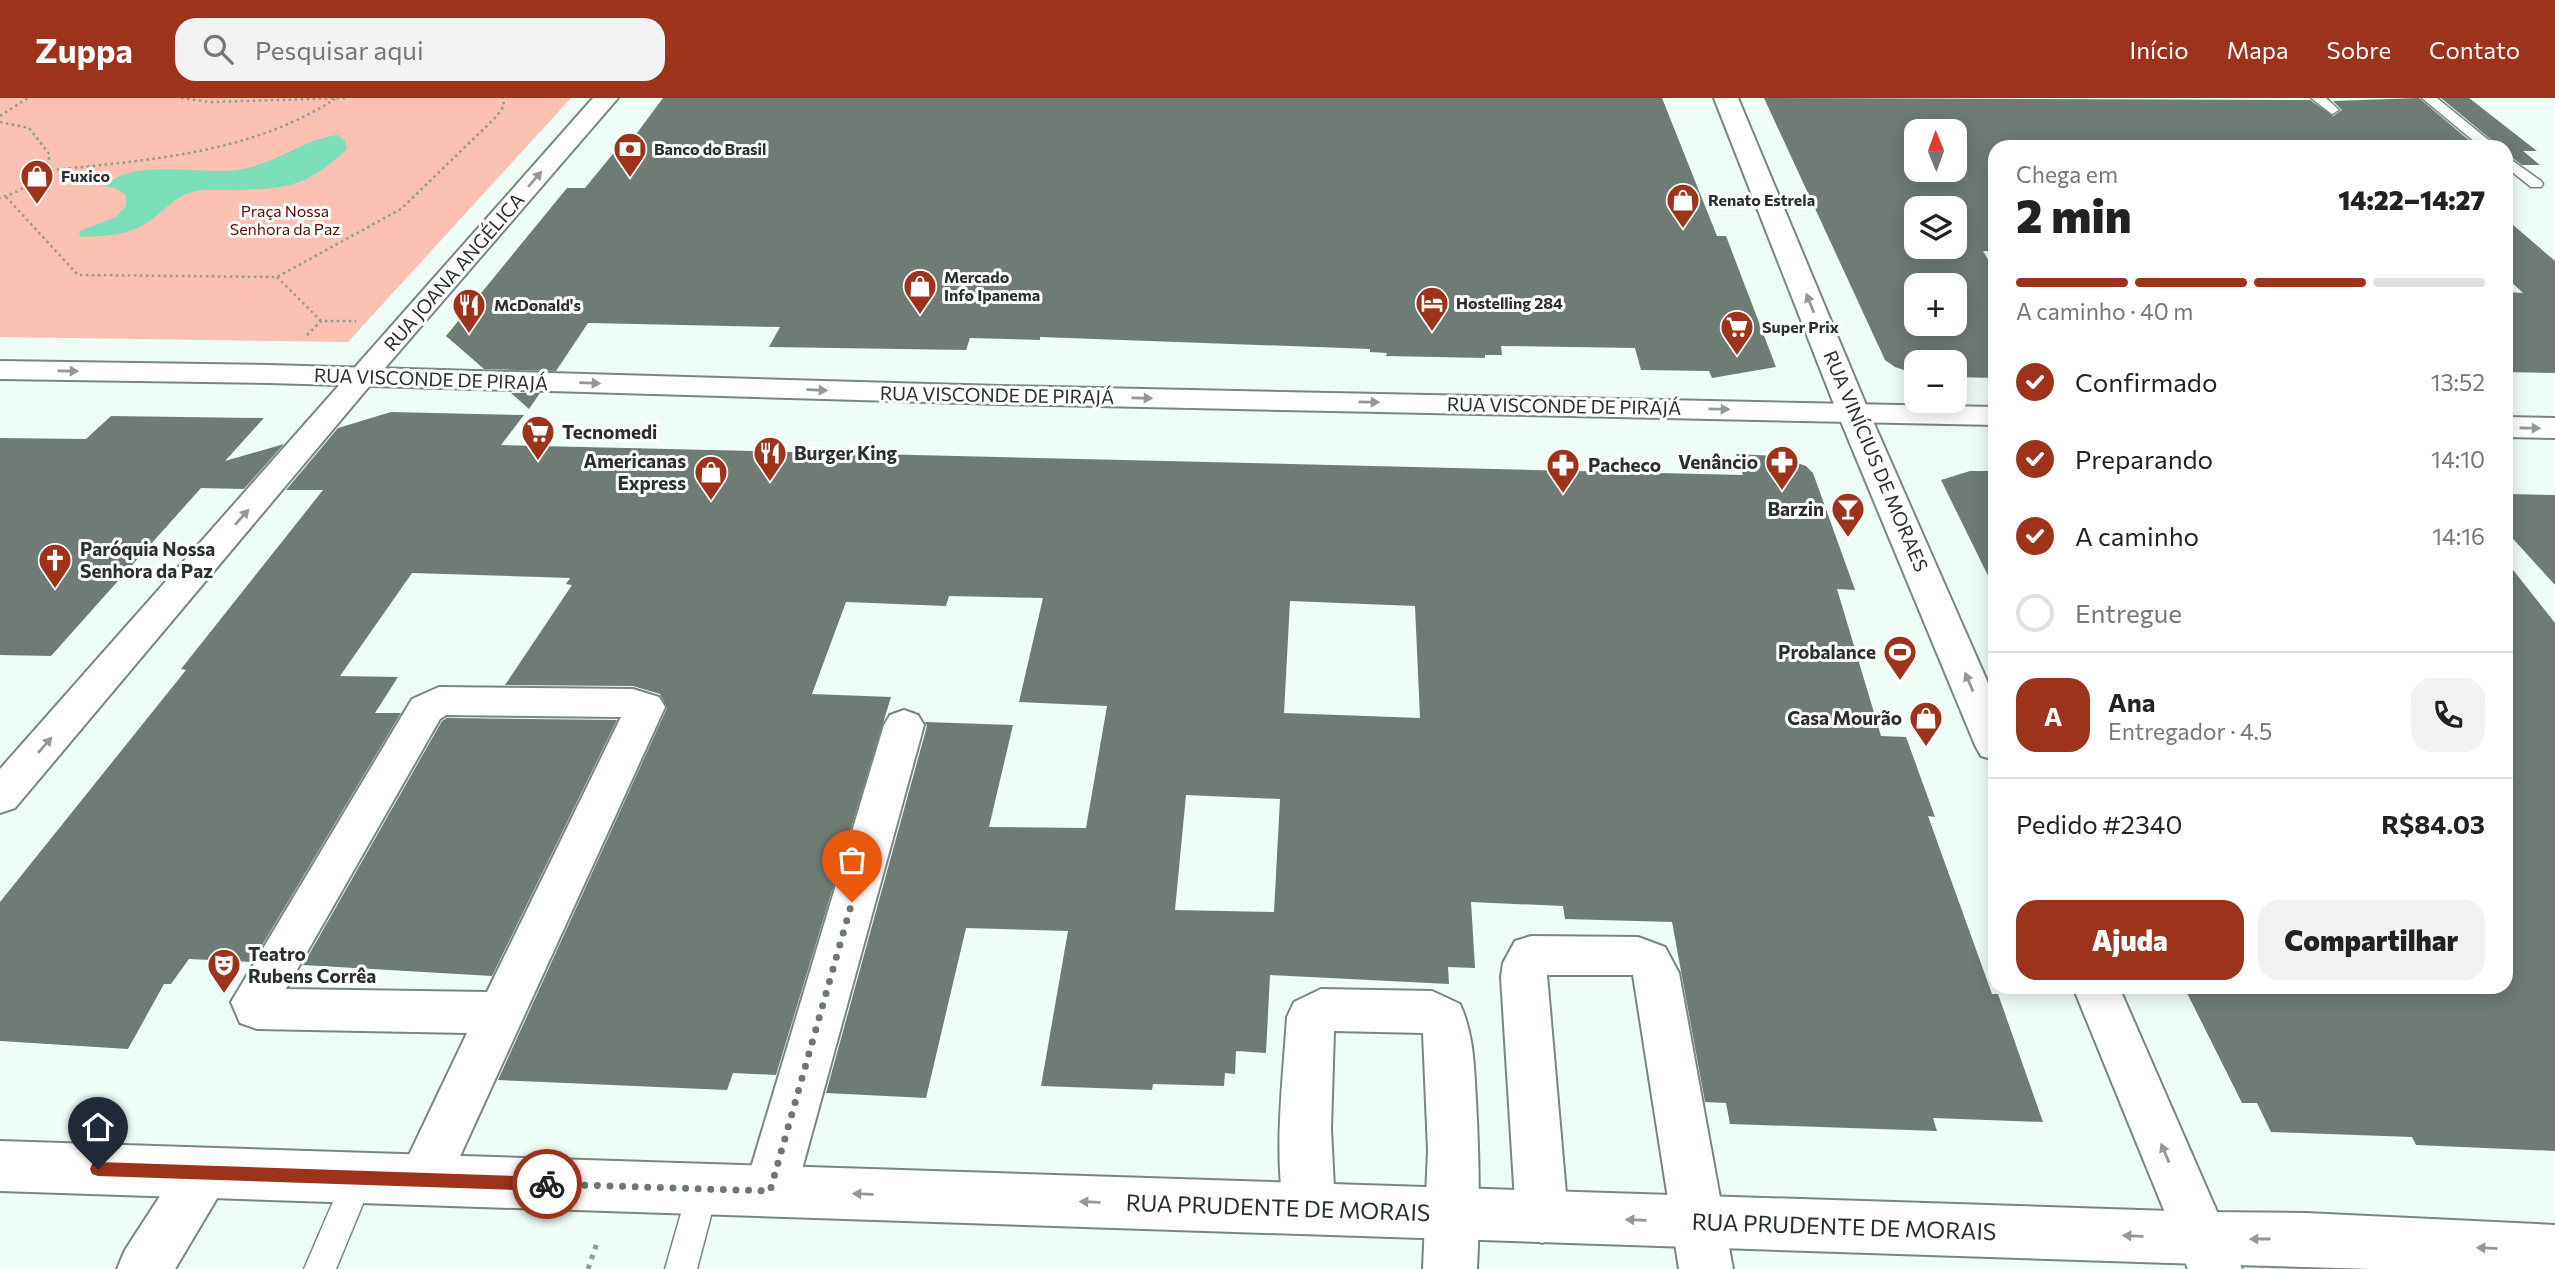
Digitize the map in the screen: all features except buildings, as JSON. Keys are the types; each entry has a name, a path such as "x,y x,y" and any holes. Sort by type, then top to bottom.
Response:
{"street":[{"name":"RUA JOANA ANGÉLICA","path":"0,797 361,377 606,98"},
{"name":"RUA VINÍCIUS DE MORAES","path":"1726,98 1853,412 1881,472 1988,728"},
{"name":"RUA VISCONDE DE PIRAJÁ","path":"0,370 361,377 1000,396 1988,416"},
{"path":"2513,427 2555,428"},
{"path":"423,1180 499,1013 645,713 645,707 633,703 439,701 426,709 254,1002 257,1008 273,1010 499,1013"},
{"path":"770,1191 904,725"},
{"path":"1542,1217 1524,976 1526,963 1531,955 1638,956 1649,961 1656,973 1702,1246"},
{"path":"2099,994 2208,1254"},
{"path":"1309,1209 1307,1129 1311,1017 1321,1010 1432,1012 1443,1019 1447,1031 1454,1132 1454,1215 1450,1269"},
{"path":"144,1269 204,1173"},
{"name":"RUA PRUDENTE DE MORAIS","path":"6,1175 204,1173 359,1177 1542,1217 1702,1246 2208,1254 2306,1239 2555,1252"}],"lane":[{"path":"2318,98 2332,110"},
{"path":"2428,98 2481,140"},
{"path":"2513,166 2536,184"},
{"path":"320,1269 359,1177"},
{"path":"681,1269 703,1189"}],"path":[{"path":"0,116 27,98"},
{"path":"181,98 210,102 348,98"},
{"path":"6,197 78,275 277,277 380,222 412,200 496,117 504,106 503,98"},
{"path":"0,198 6,197 45,171 177,155 234,143 297,122 320,111 335,99"},
{"path":"0,122 29,128 50,155 45,171"},
{"path":"277,277 321,321"}],"green space":[{"name":"Praça Nossa Senhora da Paz","path":"0,98 571,98 348,342 0,337"}],"shaded area":[{"path":"338,135 345,141 347,149 320,171 296,183 270,188 192,192 179,198 140,227 115,234 80,237 79,231 116,217 126,206 126,195 115,188 105,186 117,177 149,170 222,171 250,168 325,137"}],"way so far":[{"path":"547,1184 770,1191 852,902"}],"place":[{"name":"Banco do Brasil","path":"630,179"},
{"name":"Fuxico","path":"37,206"},
{"name":"Renato Estrela","path":"1683,230"},
{"name":"Mercado Info Ipanema","path":"920,316"},
{"name":"Hostelling 284","path":"1432,333"},
{"name":"McDonald's","path":"469,335"},
{"name":"Super Prix","path":"1737,357"},
{"name":"Tecnomedi","path":"538,462"},
{"name":"Burger King","path":"770,483"},
{"name":"Venâncio","path":"1782,492"},
{"name":"Pacheco","path":"1563,495"},
{"name":"Americanas Express","path":"711,502"},
{"name":"Barzin","path":"1848,539"},
{"name":"Paróquia Nossa Senhora da Paz","path":"55,590"},
{"name":"Probalance","path":"1900,682"},
{"name":"Casa Mourão","path":"1926,748"},
{"name":"Teatro Rubens Corrêa","path":"224,995"}],"route":[{"path":"98,1169 547,1184"}]}
